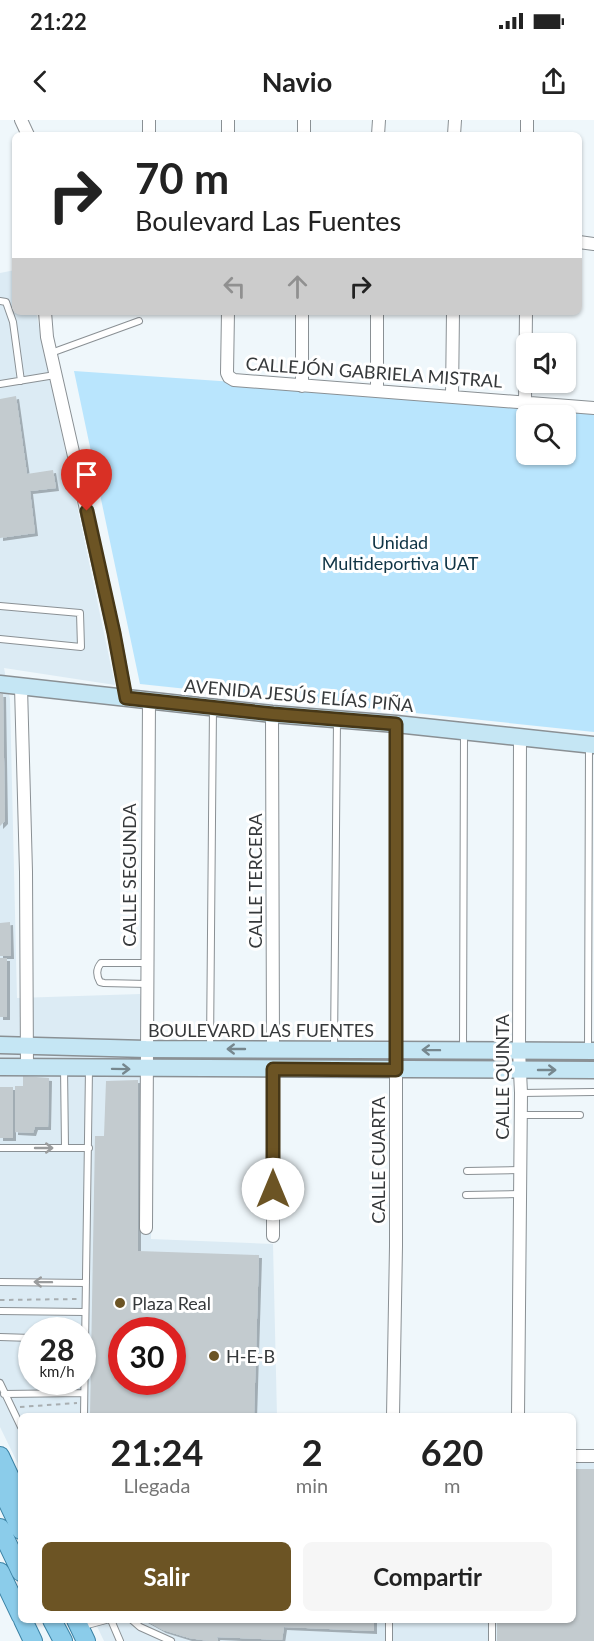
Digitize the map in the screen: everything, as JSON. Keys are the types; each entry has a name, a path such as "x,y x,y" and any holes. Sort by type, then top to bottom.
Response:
{"main road":[{"path":"0,1456 18,1495"},
{"path":"0,1486 18,1524"},
{"path":"0,1528 18,1566"},
{"path":"0,1572 18,1610"},
{"path":"24,1623 33,1641"},
{"path":"45,1623 54,1641"},
{"path":"54,1623 63,1641"}],"street":[{"path":"45,315 46,337 114,633 126,698"},
{"name":"CALLEJÓN GABRIELA MISTRAL","path":"228,315 227,373 234,380 594,408"},
{"path":"302,315 302,386"},
{"path":"377,315 377,391"},
{"path":"452,396 453,315"},
{"path":"525,401 526,315"},
{"name":"AVENIDA JESÚS ELÍAS PIÑA","path":"0,684 273,714 396,724 591,745"},
{"path":"21,687 26,872 27,1067"},
{"name":"CALLE SEGUNDA","path":"146,1228 149,700"},
{"name":"CALLE TERCERA","path":"273,714 273,1049"},
{"name":"CALLE CUARTA","path":"393,1413 396,724"},
{"name":"CALLE QUINTA","path":"518,1413 521,1093 519,1050 520,737"},
{"name":"BOULEVARD LAS FUENTES","path":"0,1045 146,1049 591,1051"},
{"path":"0,1067 594,1070"},
{"path":"273,1069 273,1236"},
{"path":"576,1456 594,1456"}],"lane":[{"path":"0,301 6,302 13,322 21,381"},
{"path":"50,353 139,321"},
{"path":"0,384 55,375"},
{"path":"0,606 80,614 81,647 0,639"},
{"path":"210,1049 213,707"},
{"path":"334,1050 337,719"},
{"path":"463,1050 464,731"},
{"path":"591,745 591,1051"},
{"path":"147,963 102,963 98,968 97,977 104,984 147,984"},
{"path":"64,1067 65,1148"},
{"path":"85,1317 89,1069"},
{"path":"521,1093 594,1092"},
{"path":"520,1115 580,1115"},
{"path":"0,1148 89,1148"},
{"path":"466,1171 520,1170"},
{"path":"466,1195 520,1194"},
{"path":"0,1282 86,1283"},
{"path":"0,1311 85,1312"},
{"path":"0,1338 18,1338"},
{"path":"0,1383 18,1420"},
{"path":"4,1394 18,1394"},
{"path":"84,1395 84,1413"},
{"path":"76,1630 97,1623"},
{"path":"112,1623 120,1641"},
{"path":"135,1623 171,1641"},
{"path":"389,1623 389,1641"},
{"path":"492,1623 492,1641"}],"path":[{"path":"0,1300 86,1299"},
{"path":"11,1408 84,1403"}],"shaded area":[{"path":"12,271 12,315 37,315 115,685 4,668 10,699 17,998 140,994 153,1076 151,1239 273,1244 277,1413 18,1413 18,1464 0,1427 0,273"},
{"path":"576,1450 594,1451 594,1641 104,1641 95,1623 576,1623"}],"green space":[{"name":"Unidad Multideportiva UAT","path":"74,371 565,405 516,405 516,465 576,465 576,406 594,407 594,732 140,684"}],"building":[{"path":"16,396 27,474 53,470 56,488 30,491 35,533 0,538 0,399"},
{"path":"0,694 3,694 5,821 0,826"},
{"path":"10,922 11,956 0,956 0,923"},
{"path":"0,958 7,958 7,1017 0,1017"},
{"path":"23,1076 49,1078 48,1127 35,1127 33,1133 15,1132 15,1086 23,1086"},
{"path":"138,1080 138,1251 259,1255 254,1413 90,1413 90,1395 96,1395 96,1317 92,1317 95,1136 104,1136 106,1081"},
{"path":"0,1087 13,1087 13,1138 0,1138"},
{"path":"576,1469 594,1469 594,1641 497,1641 497,1623 576,1623"},
{"path":"150,1623 374,1623 374,1631 284,1627 282,1640 217,1637 218,1641 209,1641 163,1630"}],"place":[{"name":"Plaza Real","path":"120,1303"},
{"name":"H-E-B","path":"214,1356"}],"route":[{"path":"87,511 126,698 273,714 396,724 396,1070 273,1069 273,1189"}]}
